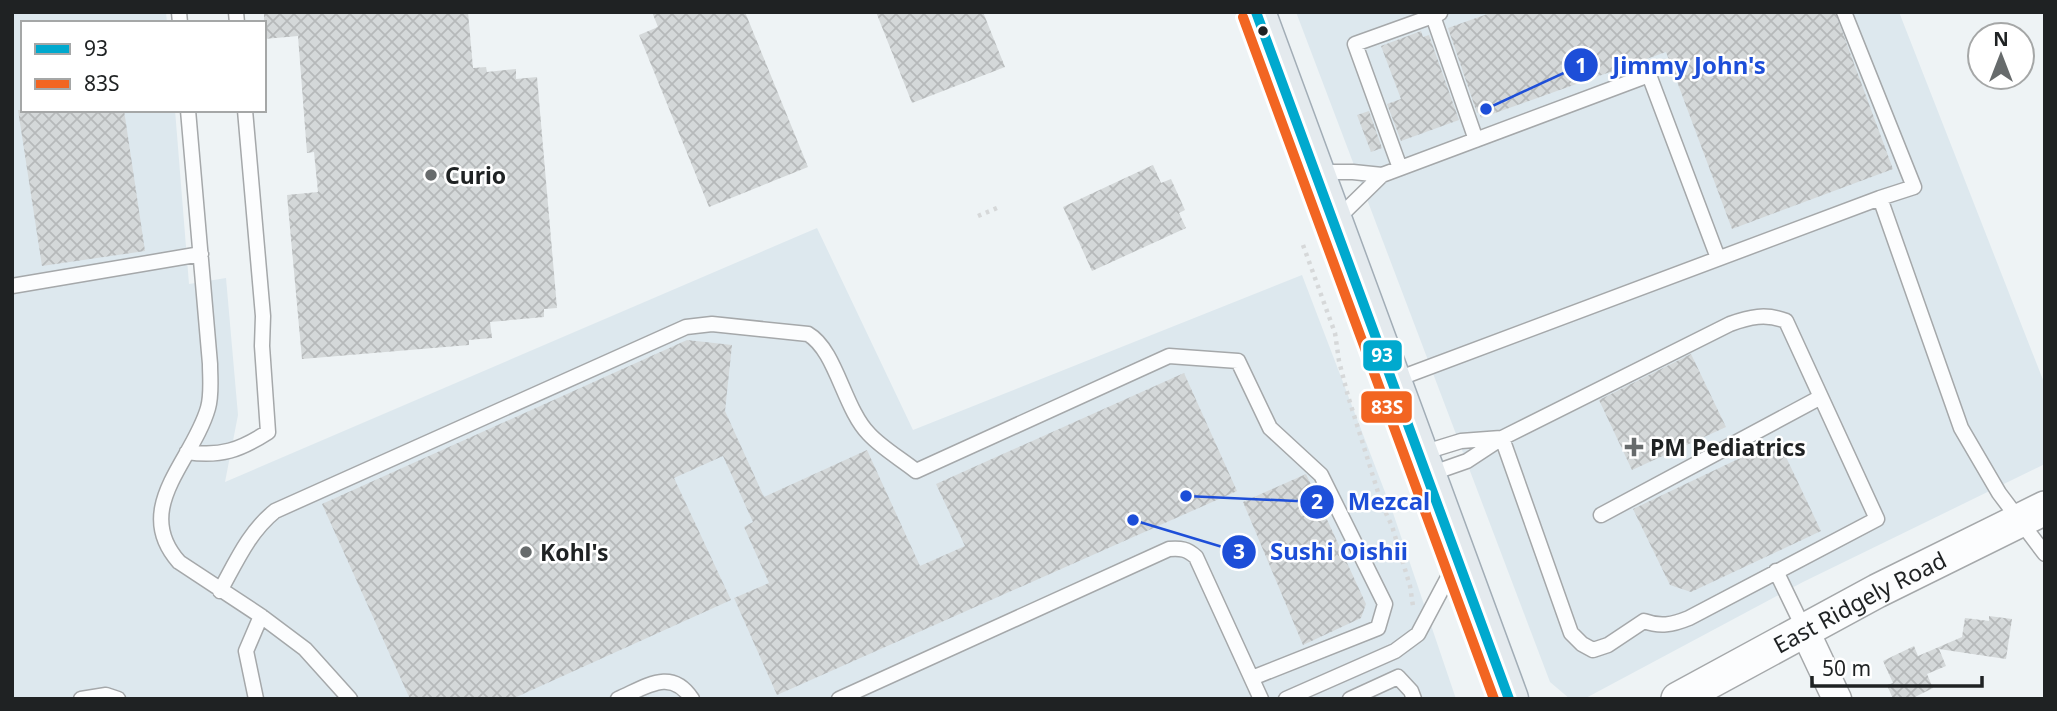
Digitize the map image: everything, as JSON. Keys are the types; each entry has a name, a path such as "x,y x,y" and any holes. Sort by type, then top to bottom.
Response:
{"main road":[{"path":"1256,12 1314,172 1318,234 1391,381 1509,699"}],"street":[{"name":"East Ridgely Road","path":"1678,699 1877,590 2031,514"},
{"path":"1804,629 1837,699"}],"lane":[{"path":"1391,381 1914,187 1844,12"},
{"path":"1400,168 1355,44 1438,14 1476,139"},
{"path":"1318,234 1382,175 1649,75 1718,258"},
{"path":"188,112 211,364 209,407 163,500 160,519 162,537 168,550 179,562 305,649 351,699"},
{"path":"187,452 206,455 243,447 268,432 262,346 263,316 245,112"},
{"path":"1314,172 1382,175"},
{"path":"1880,198 1961,428 2031,514 2045,554"},
{"path":"12,286 201,254"},
{"path":"1422,465 1467,461 1502,438 1744,319 1773,316 1786,321 1877,519 1676,623 1657,626 1644,621 1608,645 1593,650 1582,644 1572,633 1502,438"},
{"path":"220,590 249,537 261,522 275,511 686,327 712,324 808,334 818,340 842,391 868,434 916,471 1169,356 1225,359 1238,361 1270,428 1321,475 1385,604 1378,628 1252,678"},
{"path":"1601,515 1821,397"},
{"path":"1422,465 1461,441 1502,438"},
{"path":"839,699 1169,549 1179,548 1188,550 1196,557 1261,699"},
{"path":"1286,699 1395,651 1418,634 1457,561"},
{"path":"1776,571 1804,629"},
{"path":"256,699 246,652 261,617"},
{"path":"1350,699 1398,677 1411,691 1414,699"},
{"path":"618,699 654,683 666,681 677,683 692,699"},
{"path":"81,699 106,695 118,699"}],"path":[{"path":"978,216 997,208"},
{"path":"1318,234 1339,361 1382,505 1392,526 1410,586 1412,605 1423,625"}],"shaded area":[{"path":"12,12 166,12 167,21 21,21 21,112 175,112 189,284 226,278 238,415 225,482 817,228 913,430 1302,275 1393,513 1456,699 12,699"},
{"path":"1296,12 1899,12 2045,385 2045,464 1803,582 1584,699 1570,699 1550,682"}],"building":[{"name":"Curio","path":"264,12 468,12 473,68 486,67 487,72 516,69 516,79 537,77 557,308 544,309 544,317 490,322 492,338 469,340 469,345 302,359 287,195 318,192 314,152 307,153 298,36 266,39"},
{"path":"652,12 745,12 808,167 709,207 639,35 658,27"},
{"path":"876,12 983,12 1005,67 912,103"},
{"path":"1493,12 1835,12 1893,169 1732,229 1666,52 1481,118 1448,28"},
{"path":"1421,31 1423,37 1429,35 1459,120 1401,141 1387,104 1401,99 1381,46"},
{"path":"18,110 124,112 145,251 42,266"},
{"path":"1369,111 1382,148 1371,152 1357,115"},
{"path":"1153,165 1161,183 1171,179 1185,210 1179,213 1186,228 1092,271 1063,207"},
{"path":"687,340 732,345 725,411 764,497 867,450 920,566 965,546 936,484 1184,373 1237,491 777,695 734,598 769,583 744,527 753,522 723,456 674,478 731,600 512,699 410,699 322,504"},
{"path":"1691,354 1726,427 1632,470 1599,400"},
{"path":"1778,440 1821,531 1691,592 1670,585 1633,509"},
{"path":"1306,474 1366,604 1361,618 1303,645 1243,502"},
{"path":"1989,616 2012,619 2006,659 1939,649 1946,666 1927,674 1933,688 1911,699 1893,699 1887,685 1893,683 1883,661 1914,646 1918,656 1962,637 1965,618 1989,621"}],"transit line":[{"name":"93","path":"1256,12 1509,699"},
{"name":"83S","path":"1243,17 1494,699"}],"place":[{"name":"Jimmy John's","path":"1486,109"},
{"name":"Curio","path":"431,175"},
{"name":"PM Pediatrics","path":"1634,447"},
{"name":"Mezcal","path":"1186,496"},
{"name":"Sushi Oishii","path":"1133,520"},
{"name":"Kohl's","path":"526,552"}]}
